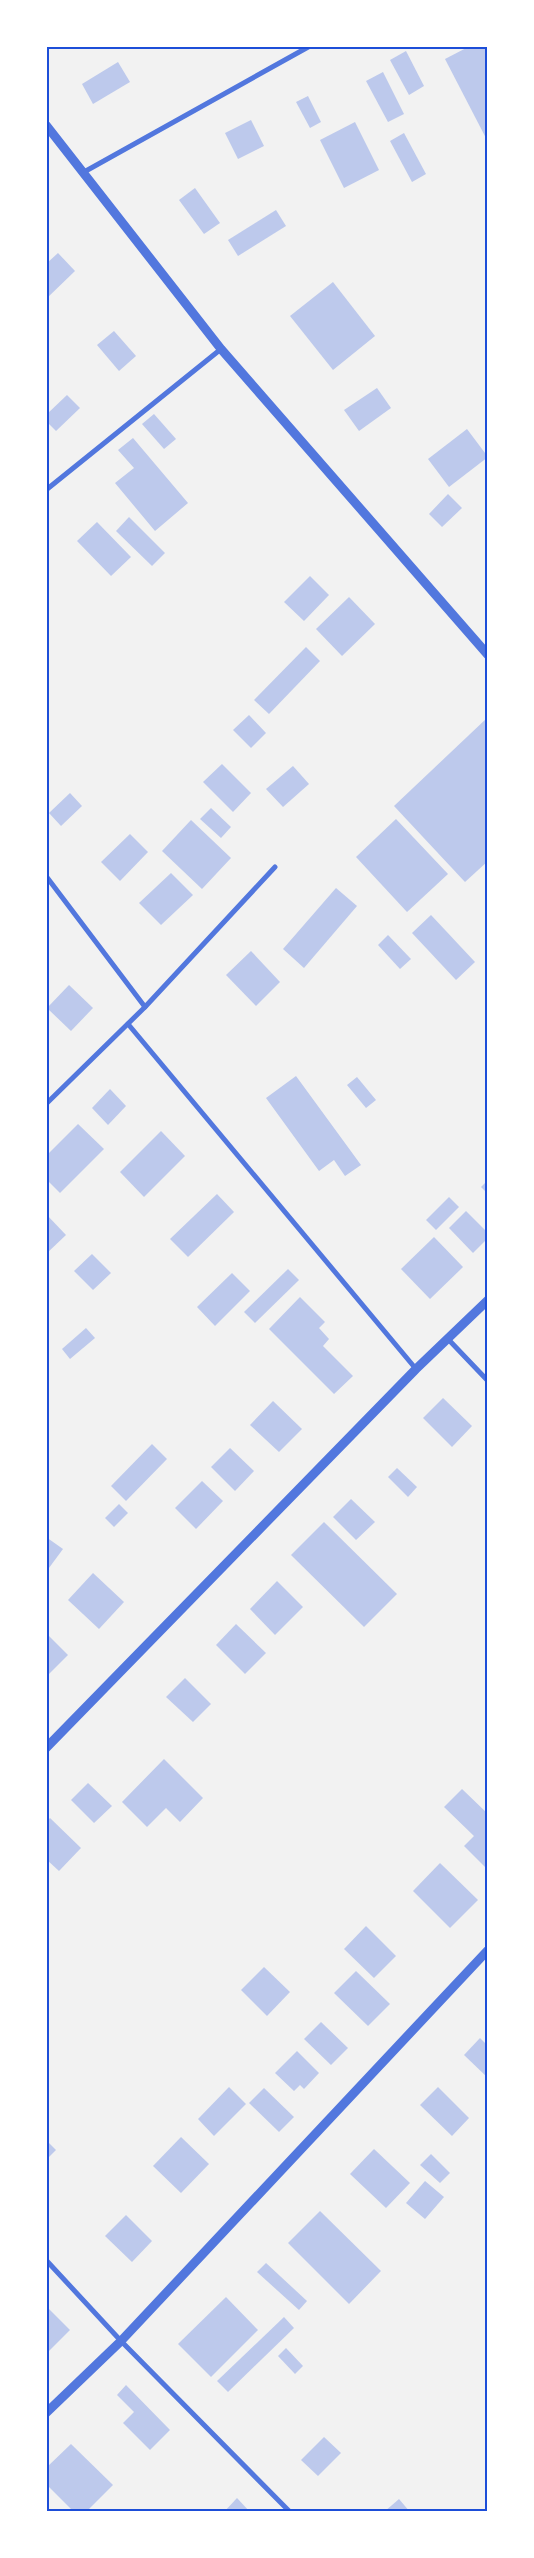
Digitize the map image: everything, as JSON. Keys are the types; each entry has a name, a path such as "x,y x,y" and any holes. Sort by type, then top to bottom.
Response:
{"street":[{"path":"84,172 310,46"},
{"path":"46,125 221,348 487,653"},
{"path":"46,490 221,348"},
{"path":"46,1104 145,1007 275,867"},
{"path":"46,876 145,1007"},
{"path":"128,1024 416,1369"},
{"path":"46,1748 416,1369 488,1300"},
{"path":"448,1338 488,1381"},
{"path":"46,2414 121,2341 488,1950"},
{"path":"46,2260 121,2341 290,2512"}],"building":[{"path":"470,46 487,46 488,49 488,142 445,59"},
{"path":"406,51 424,86 409,95 390,60"},
{"path":"118,62 130,82 93,104 82,84"},
{"path":"383,72 404,114 388,122 366,81"},
{"path":"308,96 321,122 310,128 296,102"},
{"path":"251,120 264,146 238,159 225,133"},
{"path":"355,122 379,170 344,188 320,140"},
{"path":"404,133 426,174 412,182 390,141"},
{"path":"195,188 220,223 204,234 179,200"},
{"path":"276,210 286,226 238,256 228,240"},
{"path":"58,253 75,271 46,299 46,264"},
{"path":"333,282 375,336 333,370 290,316"},
{"path":"114,331 136,356 119,371 97,345"},
{"path":"377,388 391,408 359,431 344,410"},
{"path":"67,395 80,408 56,431 46,421 46,415"},
{"path":"154,414 176,439 164,449 142,424"},
{"path":"467,429 488,457 449,487 428,459"},
{"path":"133,438 188,503 155,531 115,483 134,468 118,450"},
{"path":"448,494 462,508 442,527 429,514"},
{"path":"129,517 165,553 152,566 116,531"},
{"path":"97,522 131,557 111,576 77,541"},
{"path":"310,576 329,595 304,621 284,602"},
{"path":"349,597 375,624 342,656 316,629"},
{"path":"306,647 320,661 269,714 254,700"},
{"path":"249,715 266,733 251,748 233,730"},
{"path":"487,718 488,861 465,882 394,806"},
{"path":"222,764 251,793 233,812 203,782"},
{"path":"293,766 309,784 283,807 266,789"},
{"path":"70,793 82,806 61,826 49,813"},
{"path":"211,808 231,827 221,838 200,819"},
{"path":"396,819 448,874 407,912 356,857"},
{"path":"191,820 231,858 202,889 162,851"},
{"path":"130,834 148,852 120,881 101,862"},
{"path":"171,873 193,895 161,925 139,903"},
{"path":"336,888 357,906 304,968 283,949"},
{"path":"431,915 475,962 456,980 412,933"},
{"path":"388,935 411,959 400,969 378,945"},
{"path":"251,951 280,982 256,1006 226,975"},
{"path":"69,985 93,1008 71,1031 47,1008"},
{"path":"296,1076 361,1165 345,1176 334,1160 319,1171 266,1098"},
{"path":"357,1077 376,1100 366,1108 347,1085"},
{"path":"110,1089 126,1106 108,1125 92,1108"},
{"path":"78,1124 104,1149 60,1193 46,1179 46,1156"},
{"path":"161,1131 185,1156 144,1197 120,1172"},
{"path":"488,1180 488,1194 481,1187"},
{"path":"217,1194 234,1212 188,1257 170,1239"},
{"path":"449,1197 459,1207 436,1230 426,1220"},
{"path":"466,1211 488,1233 488,1238 473,1253 449,1228"},
{"path":"46,1214 66,1235 46,1254"},
{"path":"434,1237 463,1267 430,1299 401,1269"},
{"path":"92,1254 111,1273 93,1290 74,1271"},
{"path":"288,1269 299,1280 255,1323 244,1312"},
{"path":"232,1273 250,1291 215,1326 197,1307"},
{"path":"300,1297 325,1322 319,1328 329,1339 323,1346 353,1376 334,1394 269,1329"},
{"path":"86,1328 95,1338 70,1359 62,1349"},
{"path":"443,1398 472,1426 452,1447 423,1418"},
{"path":"273,1401 302,1429 279,1452 250,1425"},
{"path":"152,1444 167,1459 126,1501 111,1486"},
{"path":"230,1448 254,1471 235,1491 211,1467"},
{"path":"397,1468 417,1487 408,1497 388,1477"},
{"path":"202,1481 223,1501 196,1529 175,1508"},
{"path":"351,1499 375,1522 356,1540 333,1517"},
{"path":"119,1504 128,1513 114,1527 105,1518"},
{"path":"324,1522 397,1594 364,1627 291,1555"},
{"path":"46,1537 63,1549 46,1572"},
{"path":"93,1573 124,1602 99,1629 68,1600"},
{"path":"277,1581 303,1607 275,1635 250,1609"},
{"path":"236,1624 266,1653 245,1674 216,1645"},
{"path":"46,1633 68,1655 46,1677"},
{"path":"185,1678 211,1704 193,1722 166,1697"},
{"path":"164,1759 203,1798 180,1822 166,1808 147,1827 122,1802"},
{"path":"88,1783 112,1806 94,1823 71,1800"},
{"path":"462,1789 488,1814 488,1870 464,1846 474,1836 444,1807"},
{"path":"50,1818 81,1848 59,1871 46,1859 46,1822"},
{"path":"440,1863 478,1900 450,1928 413,1891"},
{"path":"366,1926 396,1956 374,1978 344,1949"},
{"path":"264,1967 290,1992 267,2016 241,1990"},
{"path":"356,1971 390,2004 368,2026 334,1993"},
{"path":"321,2022 348,2048 331,2065 304,2039"},
{"path":"480,2038 488,2046 488,2078 464,2055"},
{"path":"297,2051 319,2073 304,2089 300,2085 294,2091 275,2073"},
{"path":"229,2087 246,2104 214,2136 198,2119"},
{"path":"438,2087 469,2118 452,2136 420,2105"},
{"path":"264,2088 294,2117 279,2132 249,2103"},
{"path":"181,2137 209,2164 181,2193 153,2166"},
{"path":"46,2140 56,2150 46,2160"},
{"path":"374,2149 410,2183 386,2208 350,2174"},
{"path":"431,2154 450,2173 440,2183 420,2165"},
{"path":"425,2181 444,2197 425,2219 406,2203"},
{"path":"320,2211 381,2271 349,2304 288,2243"},
{"path":"126,2215 152,2241 132,2262 105,2236"},
{"path":"266,2263 307,2301 299,2310 257,2272"},
{"path":"226,2297 258,2330 211,2377 178,2344"},
{"path":"49,2309 70,2330 46,2354 46,2312"},
{"path":"284,2317 294,2328 228,2392 217,2381"},
{"path":"286,2348 303,2366 295,2374 278,2356"},
{"path":"126,2385 170,2430 150,2450 123,2423 134,2412 117,2395"},
{"path":"324,2437 341,2453 318,2476 301,2460"},
{"path":"71,2444 113,2485 86,2512 74,2512 46,2484 46,2468"},
{"path":"237,2498 250,2512 224,2512"},
{"path":"399,2499 410,2512 384,2512"}]}
